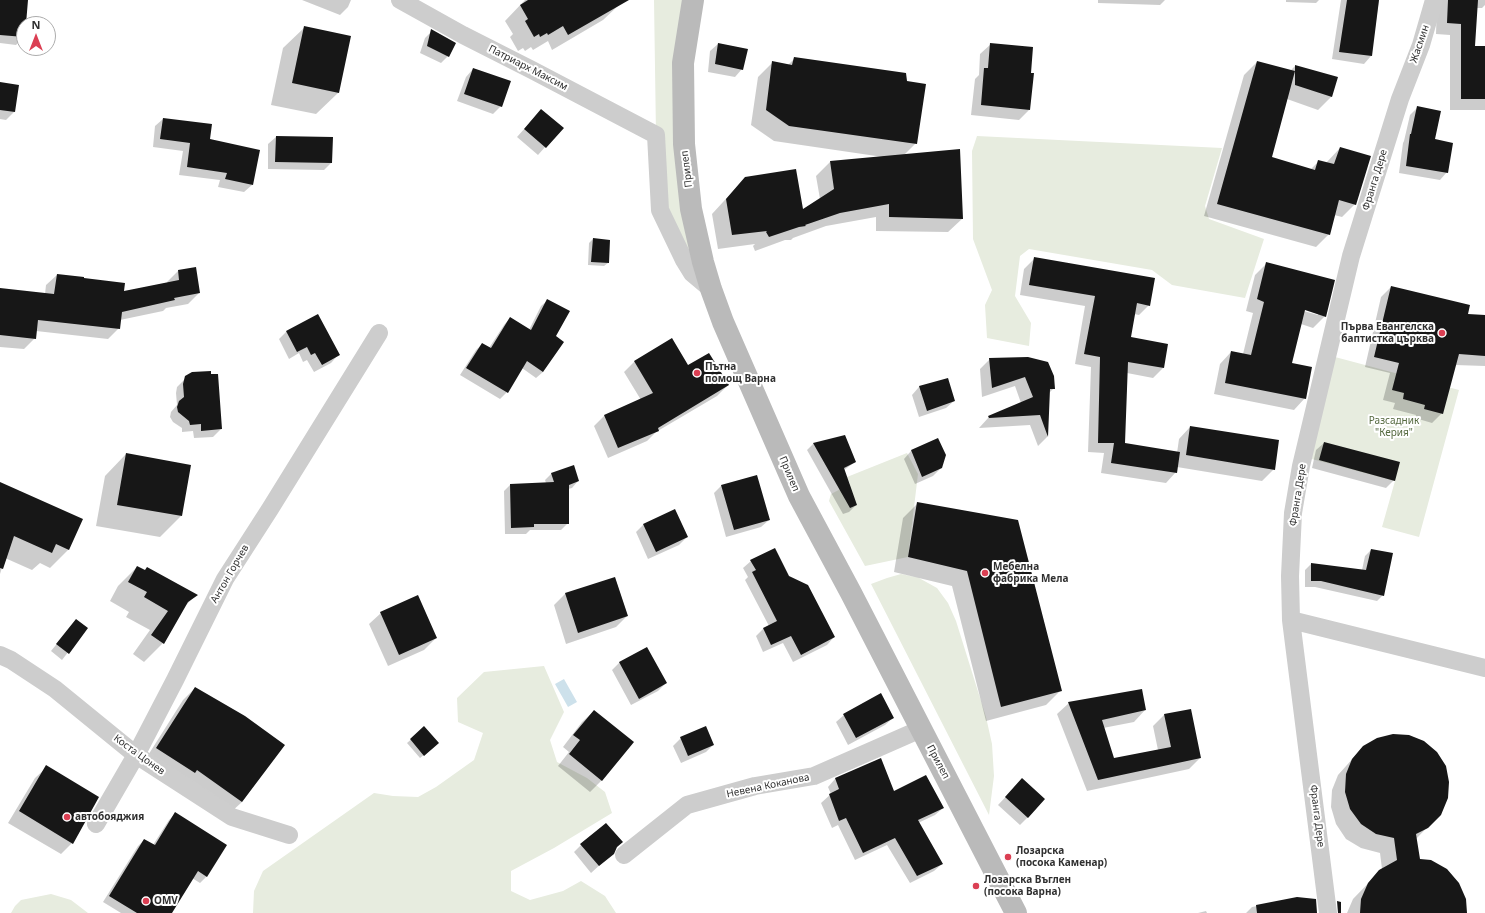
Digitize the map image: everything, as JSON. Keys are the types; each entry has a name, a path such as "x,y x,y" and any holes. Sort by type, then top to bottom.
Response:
{"street":[{"name":"Патриарх Максим","path":"400,0 463,35 656,135 660,210 684,260 692,272 711,289"},
{"name":"Прилеп","path":"693,0 683,62 684,144 691,209 703,262 711,289 723,322 799,496 851,593 1016,913"},
{"name":"Жасмин","path":"1404,88 1420,45 1434,0"},
{"name":"Франга Дере","path":"1328,913 1291,620 1290,576 1293,513 1302,466 1351,256 1404,88"},
{"name":"Антон Горчев","path":"96,824 136,755 225,579 379,334"},
{"path":"1291,620 1485,668"},
{"name":"Коста Цонев","path":"0,655 11,660 55,689 136,755 232,817 289,835"},
{"name":"Невена Коканова","path":"624,855 687,805 755,786 814,776 921,729"}],"green space":[{"path":"654,0 684,0 696,262 660,210 656,135"},
{"path":"977,136 1222,148 1205,206 1209,219 1264,239 1245,298 1172,285 1152,270 1029,249 1020,256 1015,296 1031,323 1029,346 987,338 985,305 992,290 973,239 972,151"},
{"name":"Разсадник \"Керия\"","path":"1335,357 1459,390 1419,537 1382,527 1395,481 1308,458"},
{"path":"907,453 918,474 908,557 865,566 829,501 831,494 850,484 847,477"},
{"path":"901,574 919,578 937,588 948,603 956,621 986,717 992,744 994,776 989,815 871,584"},
{"path":"544,666 564,712 550,740 557,762 587,778 605,792 612,813 554,848 511,871 511,891 530,900 563,891 581,881 605,896 616,913 253,913 254,891 263,871 374,793 393,796 418,797 436,787 474,760 483,733 458,722 457,698 484,672"},
{"path":"51,894 71,900 88,913 11,913 21,900"}],"water":[{"path":"564,679 577,702 568,707 555,684"}],"building":[{"path":"0,0 28,0 27,16 16,16 16,36 0,35"},
{"path":"528,0 629,0 568,35 563,26 548,35 547,33 540,37 539,34 534,37 525,21 528,19 520,5"},
{"path":"1347,0 1379,0 1372,56 1339,52"},
{"path":"1448,0 1478,0 1475,46 1485,46 1485,99 1461,99 1461,24 1447,23"},
{"path":"304,26 351,36 339,93 292,83"},
{"path":"431,29 456,43 449,57 427,46"},
{"path":"718,43 748,49 743,70 715,64"},
{"path":"990,43 1033,47 1031,73 1034,73 1030,110 981,105 984,68 988,68"},
{"path":"794,57 906,73 907,81 926,84 917,144 789,126 766,110 772,61 792,65"},
{"path":"1257,61 1295,71 1272,157 1315,170 1318,160 1334,164 1340,147 1371,156 1356,205 1339,200 1330,235 1217,204"},
{"path":"1295,65 1338,77 1332,97 1295,85"},
{"path":"473,68 511,81 502,107 464,94"},
{"path":"0,82 19,85 15,112 0,110"},
{"path":"1417,106 1441,111 1435,139 1453,143 1448,173 1406,166 1410,134"},
{"path":"541,109 564,128 546,148 524,129"},
{"path":"163,118 212,124 210,139 260,150 253,185 225,179 227,173 187,167 190,143 160,139"},
{"path":"276,136 333,137 332,163 275,162"},
{"path":"960,149 963,219 889,217 889,204 840,213 805,225 806,226 769,237 766,232 767,231 732,235 726,199 745,177 796,169 803,209 834,189 830,161"},
{"path":"593,238 610,240 609,263 591,262"},
{"path":"1034,257 1155,278 1150,306 1137,303 1131,337 1168,344 1164,368 1128,362 1125,443 1180,452 1177,473 1111,463 1114,443 1098,443 1100,357 1084,354 1095,296 1029,285"},
{"path":"1266,262 1335,280 1326,317 1305,310 1292,363 1312,367 1306,399 1225,383 1231,351 1251,355 1264,302 1257,299"},
{"path":"196,267 200,293 174,298 175,300 122,312 120,329 38,320 36,339 0,335 0,288 54,294 57,274 125,283 124,291 179,280 178,270"},
{"path":"1391,286 1470,305 1468,314 1485,315 1485,356 1459,354 1443,414 1424,409 1425,405 1403,399 1404,393 1392,390 1399,363 1374,357"},
{"path":"547,299 570,311 556,336 564,342 543,372 527,361 508,393 466,368 482,343 491,348 510,317 531,330"},
{"path":"318,314 340,355 322,365 315,353 311,355 307,347 297,352 286,331"},
{"path":"672,338 688,365 709,353 729,385 658,428 659,431 618,448 604,415 653,393 634,361"},
{"path":"1028,357 1048,362 1054,376 1055,389 1050,389 1048,437 1040,415 989,418 988,416 1033,397 1025,377 992,388 989,358"},
{"path":"211,371 211,374 218,374 222,429 201,431 201,424 190,425 189,421 178,412 177,407 179,401 184,397 183,384 185,376 192,372"},
{"path":"948,378 955,401 927,411 919,386"},
{"path":"1190,426 1279,440 1275,470 1186,455"},
{"path":"845,435 856,462 844,468 857,505 850,508 813,443"},
{"path":"938,438 946,455 942,468 922,477 911,450"},
{"path":"1324,442 1400,462 1395,481 1319,460"},
{"path":"126,453 191,465 182,516 117,505"},
{"path":"574,465 579,481 569,485 569,524 534,524 534,527 511,528 510,484 554,482 551,473"},
{"path":"757,475 770,520 734,530 721,485"},
{"path":"0,482 83,519 69,550 56,544 52,553 14,536 3,569 0,568"},
{"path":"917,502 1018,520 1062,691 1001,707 967,571 908,557"},
{"path":"675,509 688,537 656,552 643,524"},
{"path":"775,548 789,576 808,585 835,637 801,655 791,636 771,645 763,628 777,621 752,572 756,570 750,560"},
{"path":"1371,549 1393,553 1384,596 1321,581 1311,581 1311,563 1366,570"},
{"path":"137,566 145,570 147,567 198,595 188,602 164,644 151,635 168,611 144,597 147,592 128,582"},
{"path":"615,577 628,616 578,633 565,593"},
{"path":"418,595 437,638 399,655 380,612"},
{"path":"76,619 88,628 69,654 56,644"},
{"path":"647,647 667,683 639,699 619,662"},
{"path":"195,687 245,716 285,745 242,802 197,770 195,773 156,748"},
{"path":"1142,689 1146,710 1102,720 1114,758 1171,747 1164,714 1191,709 1201,758 1098,780 1068,702"},
{"path":"881,693 894,718 856,738 843,714"},
{"path":"594,710 634,742 602,781 569,754 580,740 573,735"},
{"path":"424,726 439,743 424,756 410,739"},
{"path":"706,726 714,745 688,756 680,737"},
{"path":"1393,734 1409,735 1424,741 1437,752 1446,766 1449,782 1448,798 1441,815 1428,828 1416,834 1420,859 1431,860 1447,869 1459,883 1466,899 1467,913 1360,913 1361,899 1368,883 1379,870 1397,860 1394,838 1376,834 1361,824 1350,809 1345,792 1346,774 1352,759 1363,746 1377,738"},
{"path":"881,758 894,791 926,775 944,808 918,820 943,864 917,876 895,838 863,853 846,818 839,821 829,794 839,789 835,778"},
{"path":"46,765 99,797 73,844 19,811"},
{"path":"1022,778 1045,799 1028,818 1005,797"},
{"path":"175,812 227,845 207,877 198,871 172,913 137,913 109,896 144,839 155,845"},
{"path":"606,823 623,842 617,847 614,854 599,866 580,844"},
{"path":"1297,897 1316,899 1317,913 1257,913 1256,905"},
{"path":"1337,901 1341,902 1341,913 1338,913"}],"place":[{"name":"Първа Евангелска баптистка църква","path":"1442,333"},
{"name":"Пътна помощ Варна","path":"697,373"},
{"name":"Мебелна фабрика Мела","path":"985,573"},
{"name":"автобояджия","path":"67,817"},
{"name":"Лозарска (посока Каменар)","path":"1008,857"},
{"name":"Лозарска Въглен (посока Варна)","path":"976,886"},
{"name":"OMV","path":"146,901"}]}
